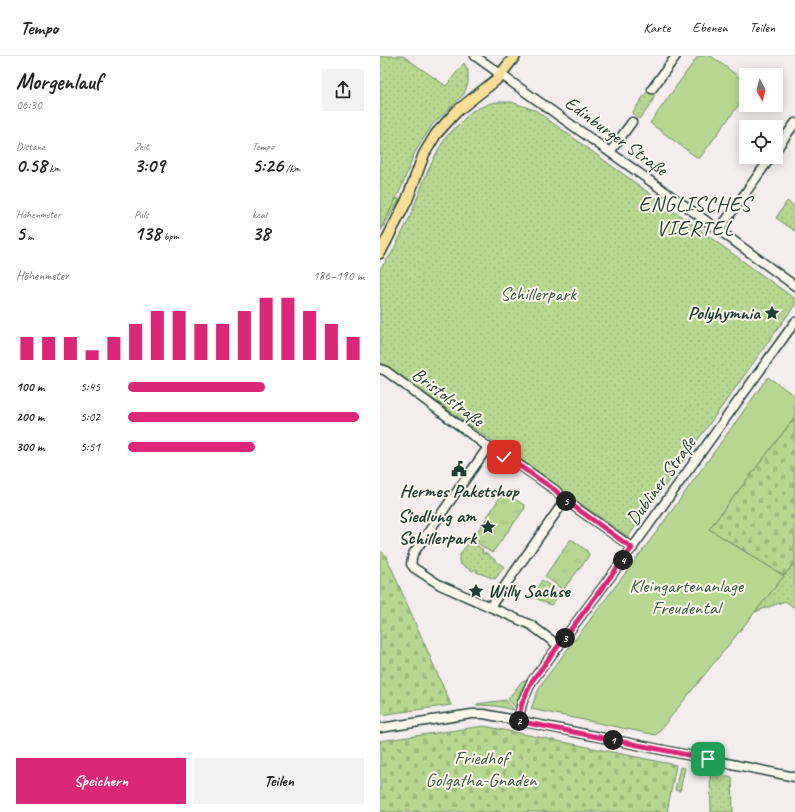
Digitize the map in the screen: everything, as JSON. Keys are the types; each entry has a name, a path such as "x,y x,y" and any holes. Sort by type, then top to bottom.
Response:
{"main road":[{"path":"380,253 405,205 424,154 436,134 457,111 493,83 516,56"}],"street":[{"name":"Edinburger Straße","path":"475,56 795,286"},
{"path":"652,89 676,56"},
{"path":"610,152 632,122"},
{"path":"783,140 795,123"},
{"path":"719,230 766,164"},
{"name":"Dubliner Straße","path":"518,721 522,703 532,681 632,548 795,322"},
{"name":"Bristolstraße","path":"380,369 386,371 488,446 555,490 565,500 632,548"},
{"path":"488,446 413,554 411,564 414,568 431,580 531,625 559,646"},
{"path":"490,607 565,500"},
{"path":"380,728 472,714 484,714 795,777"}],"green space":[{"path":"380,56 403,56 446,86 464,63 468,71 468,83 464,94 432,125 414,154 400,191 380,230"},
{"path":"698,56 711,56 739,77 739,105 699,159 650,123"},
{"path":"649,89 654,93 653,100 639,119 632,113"},
{"name":"Schillerpark","path":"511,102 535,110 795,299 795,305 628,537 380,362 380,269 392,253 410,217 427,173 438,150 447,136 472,111 491,103"},
{"path":"380,198 400,199 380,232"},
{"path":"787,201 795,207 795,231 776,218"},
{"name":"Kleingartenanlage Freudental","path":"768,377 795,396 795,417 709,529 784,576 656,735 531,709 542,683 655,534"},
{"path":"795,417 795,563 784,576 709,529"},
{"path":"507,494 524,505 525,508 492,553 473,540 473,538 501,496"},
{"path":"570,540 573,540 589,554 563,590 545,576"},
{"path":"472,542 483,550 482,553 484,554 485,552 504,567 495,579 476,572 477,570 475,569 473,571 460,564 459,558 461,553 469,543"},
{"path":"380,551 388,557 387,558 451,705 380,715"},
{"path":"795,562 795,608 785,601 755,612"},
{"path":"542,580 560,593 551,605 532,596"},
{"path":"523,680 526,681 520,693 516,708 508,699"},
{"path":"506,700 514,710 496,706 477,705 477,704"},
{"name":"Friedhof Golgatha-Gnaden","path":"484,726 676,765 667,812 380,812 380,741"},
{"path":"680,767 685,768 680,791 675,790"},
{"path":"710,772 732,777 733,812 711,812"}],"place":[{"name":"Polyhymnia","path":"772,313"},
{"name":"Hermes Paketshop","path":"459,469"},
{"name":"Siedlung am Schillerpark","path":"488,527"},
{"name":"Willy Sachse","path":"476,591"}],"district":[{"name":"ENGLISCHES VIERTEL","path":"695,216"}],"route":[{"path":"504,457 511,460 555,490 560,497 632,548 532,681 522,703 518,721 708,759"}]}
